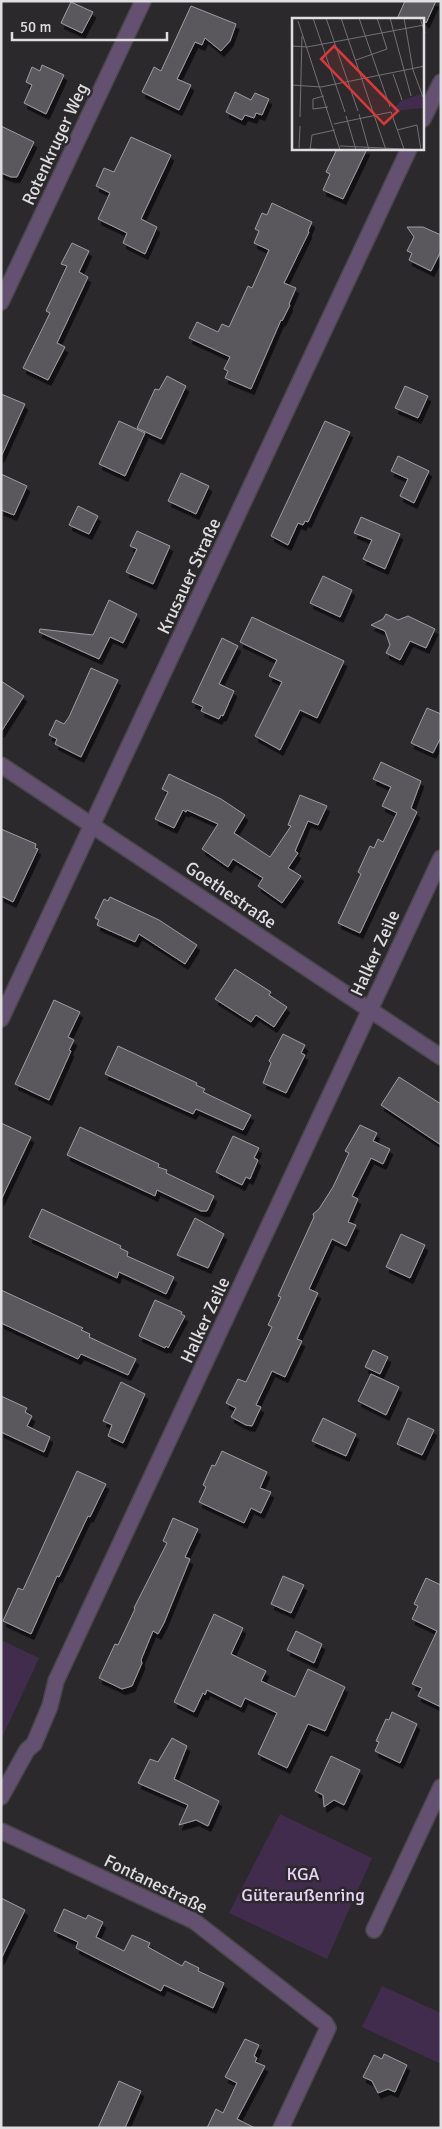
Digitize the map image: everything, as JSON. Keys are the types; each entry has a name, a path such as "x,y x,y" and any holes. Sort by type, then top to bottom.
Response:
{"street":[{"name":"Rotenkruger Weg","path":"1,302 143,1"},
{"path":"424,117 441,82"},
{"name":"Krusauer Straße","path":"1,1019 409,150"},
{"name":"Goethestraße","path":"1,765 441,1057"},
{"name":"Halker Zeile","path":"1,1797 27,1750 34,1744 50,1706 56,1682 441,858"},
{"path":"374,1930 441,1787"},
{"name":"Fontanestraße","path":"1,1831 194,1921 324,2023 328,2028 281,2128"}],"green space":[{"path":"1,1640 39,1658 1,1740"},
{"name":"KGA Güteraußenring","path":"280,1814 372,1858 327,1959 229,1913"},
{"path":"382,1986 441,2013 441,2064 362,2027"}],"building":[{"path":"405,1 436,1 426,23 424,18 397,18"},
{"path":"71,2 93,12 82,33 61,23"},
{"path":"191,6 236,24 230,41 221,51 205,38 202,45 195,42 177,79 191,85 179,110 142,92 154,67 161,71"},
{"path":"42,65 64,75 46,114 24,103 32,85 26,82 32,67 40,71"},
{"path":"235,92 251,100 255,93 269,99 262,115 256,113 254,118 245,115 242,120 226,112"},
{"path":"1,126 34,142 17,177 1,173"},
{"path":"131,137 171,155 141,219 157,227 145,254 123,243 127,233 98,219 110,193 96,186 104,168 114,172"},
{"path":"337,150 367,150 343,199 323,190 330,174 326,172"},
{"path":"272,203 312,222 284,283 296,288 290,305 281,320 251,389 225,378 228,371 224,369 230,357 189,338 197,322 218,332 222,324 229,327 248,286 252,288 269,250 254,243 259,231 255,229 262,213 267,215"},
{"path":"407,227 423,227 441,235 441,251 431,271 409,260 412,253 407,251 414,237"},
{"path":"72,243 89,251 79,272 88,277 57,343 65,347 48,380 23,368 50,313 46,311 67,266 61,264"},
{"path":"167,376 186,386 161,439 137,428 155,389 159,390"},
{"path":"405,386 428,396 418,418 395,408"},
{"path":"1,394 25,404 1,457"},
{"path":"119,421 145,433 125,476 99,464"},
{"path":"325,421 350,432 308,522 305,521 303,525 298,523 288,545 271,536"},
{"path":"398,456 429,471 414,503 400,496 408,479 391,471"},
{"path":"181,473 209,486 196,514 168,501"},
{"path":"1,474 27,486 14,515 1,510"},
{"path":"78,506 98,516 89,534 69,525"},
{"path":"361,517 400,534 385,569 363,559 372,540 354,533"},
{"path":"137,531 170,546 153,584 126,572 137,549 130,546"},
{"path":"323,576 352,590 340,617 310,603"},
{"path":"109,600 137,614 123,643 110,637 99,659 39,632 40,629 93,635"},
{"path":"386,614 398,620 408,616 435,629 426,648 410,641 400,660 386,653 390,645 385,631 371,625 383,619"},
{"path":"252,617 344,661 317,718 300,710 280,750 255,736 282,682 269,676 277,660 240,642"},
{"path":"222,638 238,646 219,684 234,691 223,716 221,715 219,719 201,711 203,707 192,702"},
{"path":"91,668 118,680 81,757 55,744 57,739 49,735 56,720 64,724 69,717"},
{"path":"1,681 24,696 1,732"},
{"path":"427,708 441,714 441,737 433,753 411,743"},
{"path":"381,762 421,781 411,808 417,812 360,933 338,923 361,874 358,872 370,846 374,848 378,839 383,842 397,813 382,806 391,787 373,779"},
{"path":"169,774 221,799 245,815 234,833 270,857 291,826 288,825 300,795 327,806 318,825 308,821 295,851 298,853 288,868 301,876 282,903 258,886 263,878 233,859 228,867 202,849 218,824 187,810 186,812 183,810 174,828 155,819 168,792 162,789"},
{"path":"1,829 36,844 35,848 38,849 13,902 1,896"},
{"path":"110,897 159,920 197,945 185,964 139,934 135,942 97,925 99,920 95,918 104,899 108,901"},
{"path":"235,969 271,992 269,995 287,1007 274,1027 256,1015 251,1022 215,999"},
{"path":"54,1000 80,1012 68,1037 74,1040 69,1050 71,1051 49,1100 15,1084"},
{"path":"283,1034 305,1045 301,1053 305,1055 286,1093 263,1083 271,1063 269,1061"},
{"path":"118,1046 197,1083 196,1085 205,1089 203,1092 251,1115 243,1130 196,1109 193,1114 105,1074"},
{"path":"399,1077 441,1104 441,1145 381,1105"},
{"path":"1,1123 31,1137 1,1200"},
{"path":"360,1125 377,1133 373,1141 390,1149 383,1164 371,1158 352,1196 358,1199 348,1222 356,1225 346,1246 332,1239 309,1289 318,1293 297,1339 302,1341 285,1377 272,1371 256,1405 261,1407 252,1426 246,1425 231,1417 236,1408 226,1403 238,1379 246,1382 272,1327 268,1325 281,1297 278,1296 314,1217 313,1214 319,1209 333,1187 349,1153 345,1151"},
{"path":"80,1127 159,1164 158,1167 167,1170 166,1173 214,1196 207,1211 201,1211 157,1190 155,1196 67,1155"},
{"path":"233,1136 259,1148 254,1158 258,1160 250,1179 246,1177 242,1185 216,1172"},
{"path":"42,1209 121,1246 120,1248 128,1252 127,1256 174,1277 166,1294 119,1272 117,1278 29,1237"},
{"path":"195,1218 224,1234 208,1268 177,1255"},
{"path":"401,1234 425,1245 410,1278 386,1267"},
{"path":"1,1290 83,1328 81,1330 90,1334 89,1337 136,1359 128,1375 81,1354 78,1359 1,1323"},
{"path":"155,1300 182,1312 181,1314 185,1316 168,1348 139,1336"},
{"path":"373,1350 388,1357 380,1374 365,1367"},
{"path":"371,1374 399,1387 386,1415 358,1401"},
{"path":"121,1382 145,1394 123,1443 108,1436 112,1425 103,1421"},
{"path":"1,1396 27,1408 25,1412 32,1416 27,1426 50,1437 44,1452 1,1432"},
{"path":"323,1418 356,1434 346,1456 312,1441"},
{"path":"408,1418 434,1430 422,1455 397,1444"},
{"path":"222,1451 267,1472 260,1488 271,1492 261,1513 251,1508 244,1523 199,1502 206,1487 203,1485 212,1465 215,1466"},
{"path":"77,1471 106,1484 90,1517 88,1516 59,1577 57,1576 31,1634 3,1621 18,1588 23,1590"},
{"path":"173,1518 198,1529 185,1557 190,1559 164,1623 158,1634 153,1631 132,1686 122,1689 99,1678 115,1644 118,1645 134,1608 167,1543 163,1541"},
{"path":"283,1576 304,1585 291,1613 271,1604"},
{"path":"426,1578 441,1585 441,1707 418,1696 422,1688 412,1684 437,1631 412,1619 418,1606 414,1604"},
{"path":"214,1614 243,1628 231,1654 266,1671 261,1681 295,1697 308,1669 345,1687 325,1731 308,1724 287,1768 258,1754 277,1713 245,1698 241,1707 207,1690 205,1695 203,1693 194,1712 174,1702"},
{"path":"296,1631 322,1644 314,1663 287,1650"},
{"path":"392,1712 417,1724 400,1763 375,1751 379,1742 376,1741 386,1719 389,1720"},
{"path":"172,1738 187,1746 174,1779 219,1801 208,1826 196,1820 179,1825 188,1805 138,1783 150,1759 158,1762"},
{"path":"331,1756 360,1770 344,1805 334,1800 324,1807 323,1795 315,1791"},
{"path":"1,1898 25,1910 1,1959"},
{"path":"64,1909 86,1919 88,1915 103,1922 96,1937 124,1951 132,1935 150,1943 148,1947 182,1966 185,1961 199,1968 198,1971 224,1983 213,2008 164,1985 161,1991 76,1948 78,1942 54,1931"},
{"path":"245,2039 259,2045 254,2056 257,2058 255,2062 265,2066 237,2119 255,2128 207,2128 216,2109 223,2113 237,2083 225,2077"},
{"path":"384,2054 407,2065 395,2092 388,2089 378,2093 372,2081 363,2077 374,2055 382,2059"},
{"path":"119,2081 141,2091 125,2128 98,2128"}]}
